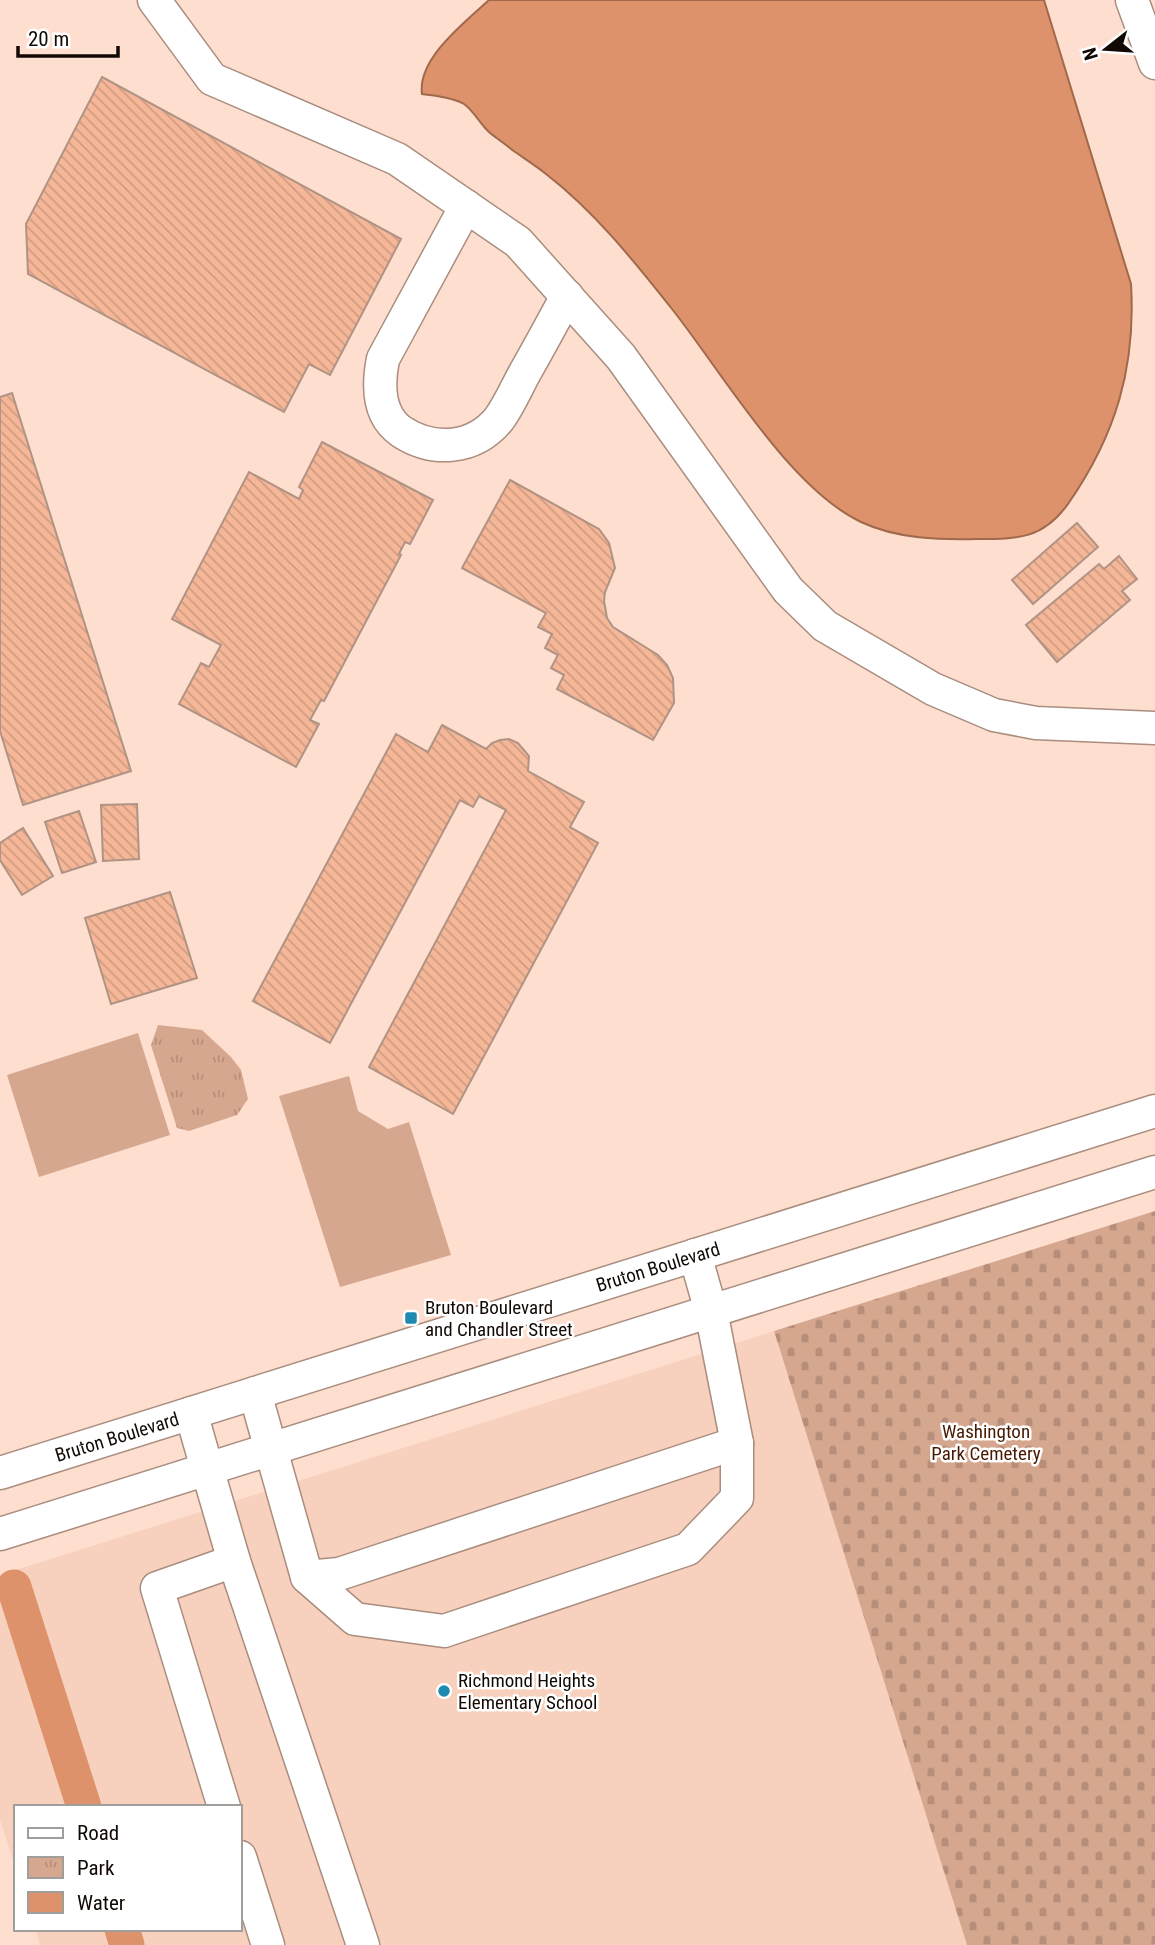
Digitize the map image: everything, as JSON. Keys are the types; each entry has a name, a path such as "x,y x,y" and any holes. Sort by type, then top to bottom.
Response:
{"street":[{"path":"154,0 212,79 397,159 518,242 621,357 788,590 825,626 933,689 994,715 1036,723 1155,728"},
{"path":"1132,0 1155,63"},
{"path":"466,206 383,359 379,381 382,406 396,428 412,438 437,446 458,444 481,435 499,419 567,296"},
{"name":"Bruton Boulevard","path":"0,1473 1155,1111"},
{"path":"0,1534 1155,1172"},
{"path":"255,1393 307,1577 355,1619 444,1631 688,1549 737,1498 737,1443 711,1311 695,1255"},
{"path":"191,1413 234,1560 363,1945"},
{"path":"307,1577 339,1574 737,1443"},
{"path":"223,1805 157,1588 234,1560"},
{"path":"242,1863 268,1945"}],"shaded area":[{"name":"Richmond Heights Elementary School","path":"774,1331 967,1945 40,1945 36,1931 242,1931 242,1805 14,1805 14,1863 0,1820 0,1575"}],"green space":[{"path":"158,1025 202,1030 231,1057 241,1070 248,1099 237,1115 189,1131 177,1128 151,1045"},
{"path":"138,1033 170,1135 39,1177 7,1075"},
{"path":"349,1076 358,1111 388,1129 409,1122 451,1255 340,1287 279,1096"},
{"name":"Washington Park Cemetery","path":"1155,1211 1155,1945 967,1945 774,1331"}],"water":[{"path":"489,0 1044,0 1131,284 1132,314 1126,372 1110,426 1085,478 1059,516 1029,535 934,539 889,532 861,522 834,506 808,483 758,426 672,309 597,220 564,188 489,132 464,104 449,98 422,94 422,81 435,55 456,30"}],"building":[{"path":"102,77 401,239 330,375 309,364 284,412 28,274 26,224"},
{"path":"12,393 131,771 23,805 0,731 0,397"},
{"path":"322,442 433,500 410,544 405,542 399,554 401,555 324,701 321,700 310,720 319,724 296,767 179,704 201,663 209,667 221,645 172,619 249,472 299,499 303,490 299,487"},
{"path":"510,480 599,529 609,543 615,568 605,592 607,618 613,627 658,655 673,678 674,703 653,740 557,689 564,675 551,668 558,655 545,648 552,634 538,627 546,613 462,568"},
{"path":"1077,523 1098,547 1033,604 1012,580"},
{"path":"1119,556 1137,579 1122,591 1130,600 1057,662 1026,625 1099,564 1104,569"},
{"path":"442,725 486,749 500,740 509,739 518,743 529,756 528,771 584,802 570,827 598,843 453,1114 369,1067 506,810 479,796 473,807 460,800 330,1043 253,1001 396,734 428,752"},
{"path":"137,804 139,859 103,861 101,805"},
{"path":"79,811 96,862 62,873 45,822"},
{"path":"23,828 53,876 22,895 0,860 0,843"},
{"path":"170,892 197,978 111,1004 85,918"}],"waterway":[{"path":"14,1587 83,1805"},
{"path":"123,1931 127,1945"}],"place":[{"name":"Bruton Boulevard and Chandler Street","path":"411,1318"},
{"name":"Richmond Heights Elementary School","path":"444,1691"}]}
